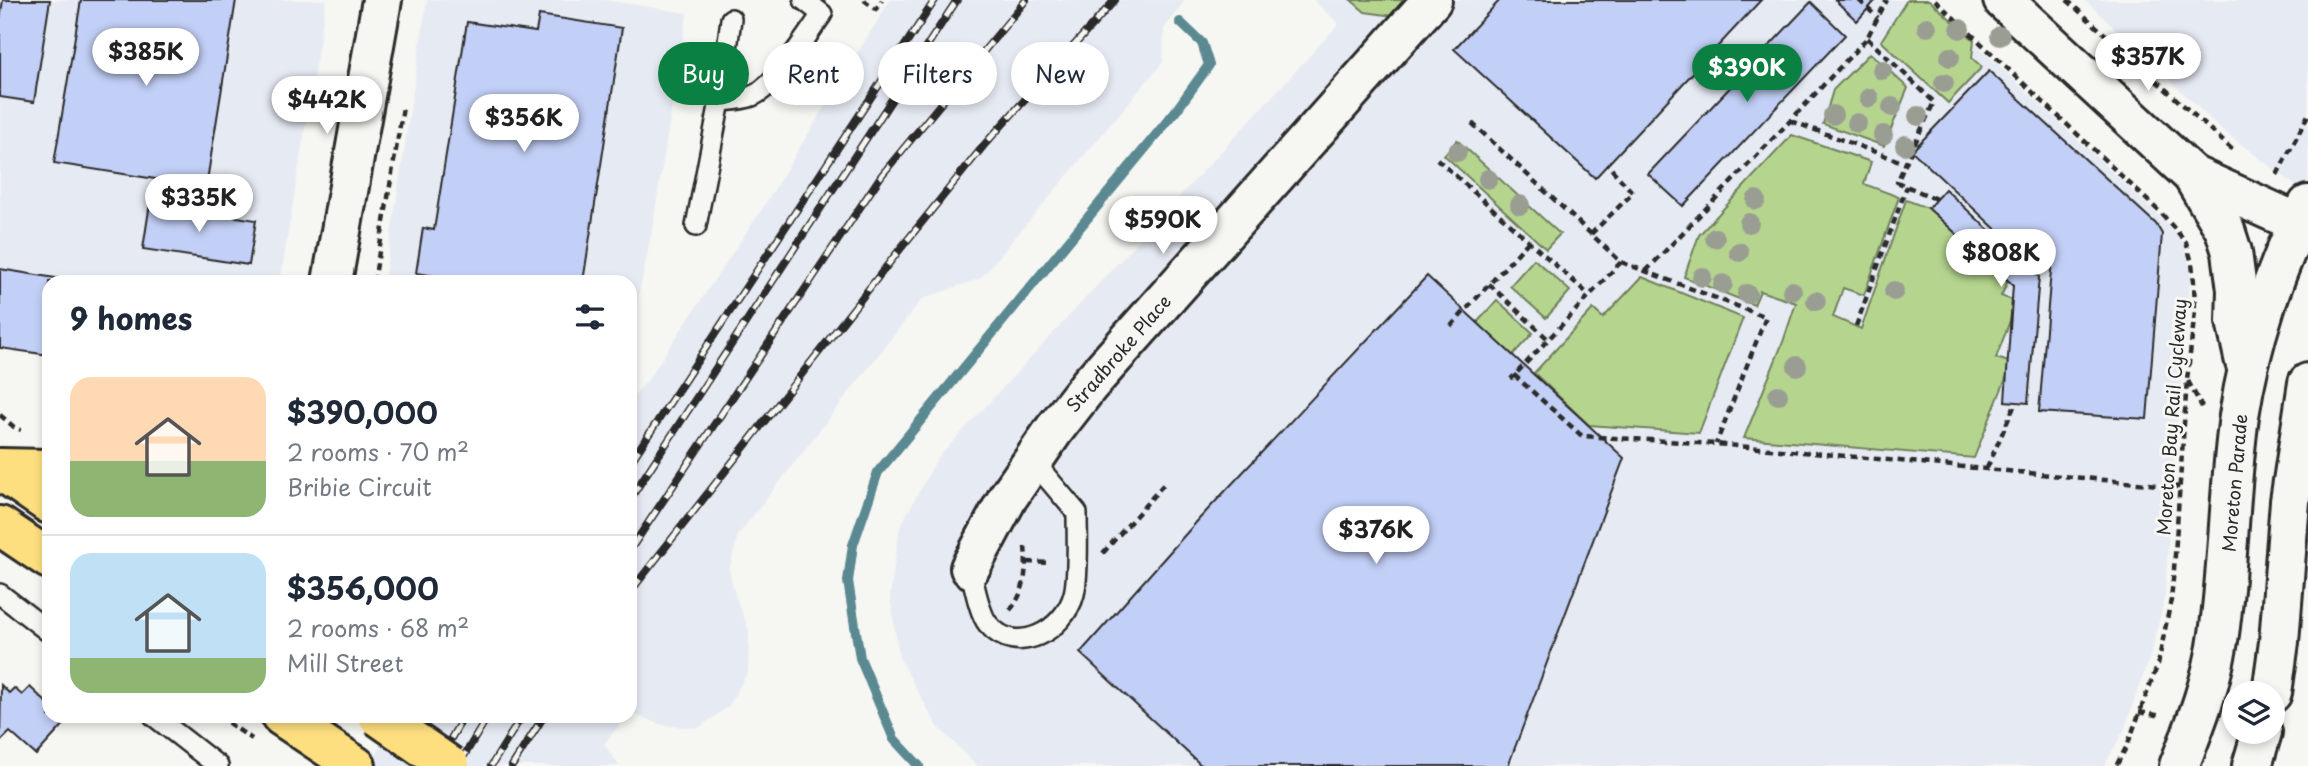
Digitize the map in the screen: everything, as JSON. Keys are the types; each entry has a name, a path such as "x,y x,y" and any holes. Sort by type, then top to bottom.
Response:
{"highway":[{"path":"0,469 42,469"},
{"path":"0,469 42,499"},
{"path":"0,526 42,554"},
{"path":"291,723 345,759"},
{"path":"388,723 450,766"}],"street":[{"path":"333,275 382,0"},
{"name":"Stradbroke Place","path":"970,568 1009,497 1089,384 1432,0"},
{"path":"2003,0 2192,175 2225,230 2232,252 2237,290 2236,321 2247,372"},
{"path":"2192,175 2305,220"},
{"name":"Moreton Parade","path":"2179,766 2208,688 2219,636 2234,463 2247,372 2272,288 2305,220"},
{"path":"2274,681 2280,642 2290,501 2308,383"},
{"path":"2252,766 2258,744"}],"lane":[{"path":"749,97 760,92 790,58 828,7 804,0"},
{"path":"728,42 731,19"},
{"path":"696,226 719,105"},
{"path":"970,568 985,621 998,636 1018,640 1043,634 1065,616 1074,593 1077,513 1033,461"},
{"path":"0,593 42,626"},
{"path":"163,723 218,766"}],"path":[{"path":"864,0 876,9 882,0"},
{"path":"1859,0 1878,18"},
{"path":"1646,271 1867,38 1888,0"},
{"name":"Moreton Bay Rail Cycleway","path":"1935,0 2162,214 2186,242 2193,272 2195,311 2187,380 2171,600 2158,664 2127,746 2116,766"},
{"path":"2067,0 2244,160"},
{"path":"1867,38 1934,102 1897,182 1936,199"},
{"path":"375,275 405,94"},
{"path":"1790,121 1905,163"},
{"path":"1472,123 1620,262 1766,317 1716,444"},
{"path":"1437,159 1589,295"},
{"path":"1591,234 1633,193 1607,164"},
{"path":"1856,326 1907,186"},
{"path":"1451,326 1528,242"},
{"path":"1620,262 1512,377 1582,436 1716,444 2180,487"},
{"path":"1489,284 1548,339"},
{"path":"1987,468 2016,402"}],"shaded area":[{"path":"0,0 326,0 281,275 42,276 0,269"},
{"path":"427,0 604,0 687,13 682,42 658,42 658,105 672,105 637,304 637,275 385,275"},
{"path":"890,0 1185,0 1164,29 1163,62 981,278 922,299 738,535 729,570 749,631 748,672 728,707 698,728 662,725 637,716 637,392 764,206 826,105 864,105 864,43"},
{"path":"1313,0 1929,0 2172,228 2184,243 2191,273 2165,595 2153,647 2124,730 2104,766 978,766 937,726 899,657 890,595 900,527 937,459 1339,24"},
{"path":"2085,0 2308,0 2308,195 2221,129"},
{"path":"392,723 621,723 604,744 619,766 371,766"}],"green space":[{"path":"1351,0 1407,0 1393,16 1365,12"},
{"path":"1907,0 1929,0 1974,40 1972,58 1982,67 1948,103 1881,41"},
{"path":"1870,53 1908,88 1884,146 1823,124 1833,90"},
{"path":"1792,135 1871,162 1864,184 1899,197 1864,295 1843,288 1833,317 1861,329 1906,200 1928,208 2008,281 2001,296 2017,302 1996,358 2012,363 1974,458 1744,438 1796,303 1760,291 1754,305 1684,277 1699,235"},
{"path":"1457,140 1560,234 1546,249 1444,155"},
{"path":"1534,259 1570,291 1546,318 1510,286"},
{"path":"1642,277 1743,318 1699,433 1589,425 1534,373 1593,309 1603,318"},
{"path":"1497,300 1533,333 1508,360 1473,327"}],"building":[{"path":"3,0 50,0 34,102 0,97 0,19"},
{"path":"81,0 236,0 206,187 54,163"},
{"path":"1500,0 1761,0 1595,178 1454,49"},
{"path":"1835,0 1876,0 1857,21"},
{"path":"1811,2 1845,35 1683,206 1648,174"},
{"path":"539,15 622,28 584,275 416,273 423,228 434,230 467,22 536,32"},
{"path":"1989,71 2156,224 2162,234 2147,419 2039,412 2052,259 2043,250 2018,250 1912,151"},
{"path":"1945,189 2039,277 2028,403 2005,401 2013,285 1928,208"},
{"path":"150,203 256,220 249,265 143,249"},
{"path":"0,269 42,276 42,354 0,348"},
{"path":"1427,276 1624,458 1508,766 1202,766 1080,653 1200,518"},
{"path":"1,685 9,693 14,688 22,695 30,687 42,698 42,723 65,723 36,755 10,732 0,742"}],"waterway":[{"path":"919,766 894,739 860,658 848,581 853,545 878,472 1175,112 1209,65 1202,43 1180,22"}],"railway":[{"path":"637,452 935,0"},
{"path":"637,488 957,0"},
{"path":"637,540 881,176 1026,0"},
{"path":"637,583 985,144 1115,0"},
{"path":"435,766 460,723"},
{"path":"458,766 484,723"},
{"path":"491,766 518,723"},
{"path":"512,766 540,723"}]}
